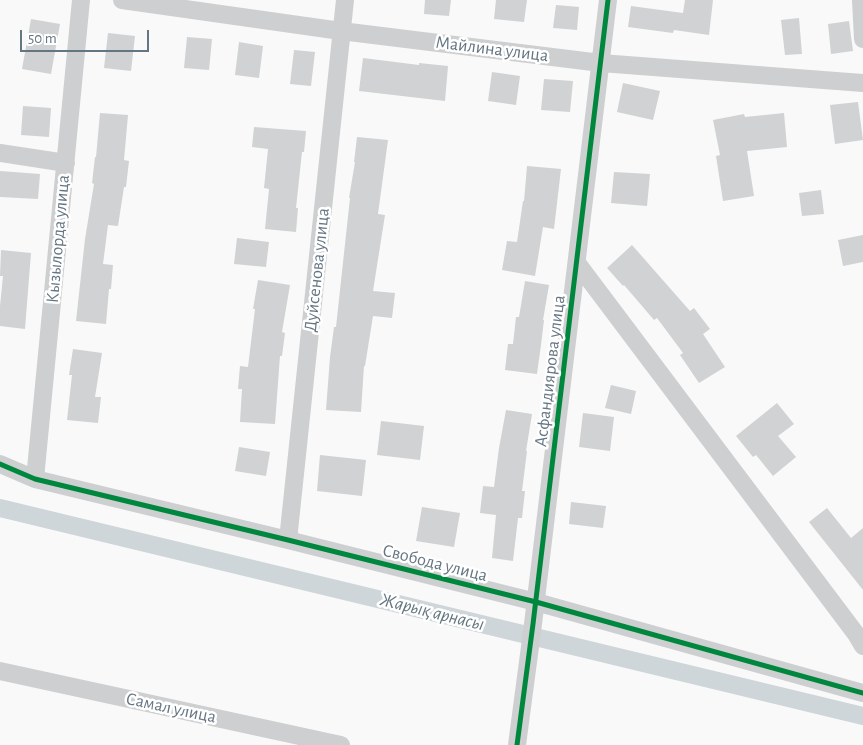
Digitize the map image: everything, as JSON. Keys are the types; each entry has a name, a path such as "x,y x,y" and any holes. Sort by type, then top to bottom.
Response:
{"street":[{"name":"Кызылорда улица","path":"35,479 81,0"},
{"name":"Майлина улица","path":"122,0 341,31 601,63 863,83"},
{"name":"Дуйсенова улица","path":"288,540 345,0"},
{"name":"Асфандиярова улица","path":"517,745 536,602 608,0"},
{"path":"861,0 863,39"},
{"path":"0,153 66,163"},
{"path":"577,263 850,626 863,646"},
{"name":"Свобода улица","path":"0,464 35,479 536,602 863,693"},
{"name":"Самал улица","path":"0,671 341,745"}],"building":[{"path":"425,0 451,0 449,16 424,14"},
{"path":"496,0 527,0 524,22 494,19"},
{"path":"685,0 713,0 709,35 674,30 673,33 628,27 631,6 683,13"},
{"path":"556,5 579,7 577,30 553,28"},
{"path":"799,18 802,54 785,55 781,20"},
{"path":"31,19 60,24 51,74 22,69"},
{"path":"849,21 853,51 831,54 828,24"},
{"path":"108,33 135,36 131,71 104,68"},
{"path":"187,37 212,39 209,70 184,68"},
{"path":"239,42 263,46 259,78 235,75"},
{"path":"294,50 315,52 311,86 290,84"},
{"path":"363,58 419,65 419,63 448,66 445,101 359,91"},
{"path":"492,72 520,76 516,105 488,101"},
{"path":"544,79 573,81 570,112 541,110"},
{"path":"623,83 660,91 653,120 617,112"},
{"path":"858,102 863,140 835,144 830,105"},
{"path":"23,106 51,108 49,137 21,135"},
{"path":"100,113 128,115 124,160 129,161 126,187 124,187 118,226 108,225 103,264 113,265 106,324 76,321 85,239 94,184 92,183"},
{"path":"784,113 787,147 747,151 754,196 723,201 716,156 720,155 713,120 744,114 745,117"},
{"path":"254,127 306,131 296,208 298,208 296,232 265,229 269,189 264,188 268,149 252,147"},
{"path":"357,137 388,140 378,214 385,215 373,291 395,293 392,318 373,316 364,366 361,412 326,410 330,357 334,327 336,327"},
{"path":"527,166 561,169 554,229 543,227 535,276 502,270 507,241 517,242 524,201"},
{"path":"0,171 40,174 38,199 0,197"},
{"path":"614,172 650,174 647,206 611,203"},
{"path":"821,190 824,214 802,216 799,193"},
{"path":"863,235 863,262 843,266 838,240"},
{"path":"237,238 269,242 266,267 234,264"},
{"path":"632,245 690,311 694,308 710,329 703,334 725,367 699,383 680,355 683,353 657,318 654,320 607,268"},
{"path":"1,250 31,253 25,329 0,326 3,276 0,276"},
{"path":"258,280 290,285 282,332 285,333 282,356 280,356 275,424 240,422 242,389 238,389 240,366 248,367 255,309 253,309"},
{"path":"525,281 549,285 537,374 505,370 508,344 513,344 516,317 519,317"},
{"path":"73,349 102,353 95,397 101,397 98,423 67,420 72,375 69,375"},
{"path":"611,385 636,391 631,414 605,408"},
{"path":"777,403 794,424 778,436 796,457 773,476 756,455 753,457 736,436"},
{"path":"506,410 532,414 522,491 525,491 522,518 518,518 513,561 492,558 496,515 480,513 483,486 494,487"},
{"path":"583,413 614,417 610,451 579,447"},
{"path":"381,421 424,426 420,460 377,455"},
{"path":"239,447 270,452 266,476 235,471"},
{"path":"320,455 366,460 362,496 317,491"},
{"path":"571,502 606,506 603,528 569,524"},
{"path":"422,507 460,513 454,547 416,541"},
{"path":"827,508 851,538 863,528 863,590 809,522"}],"waterway":[{"name":"Жарық арнасы","path":"0,508 863,716"}],"cycle path":[{"path":"517,745 608,0"},
{"path":"0,464 35,479 536,602 863,693"}]}
